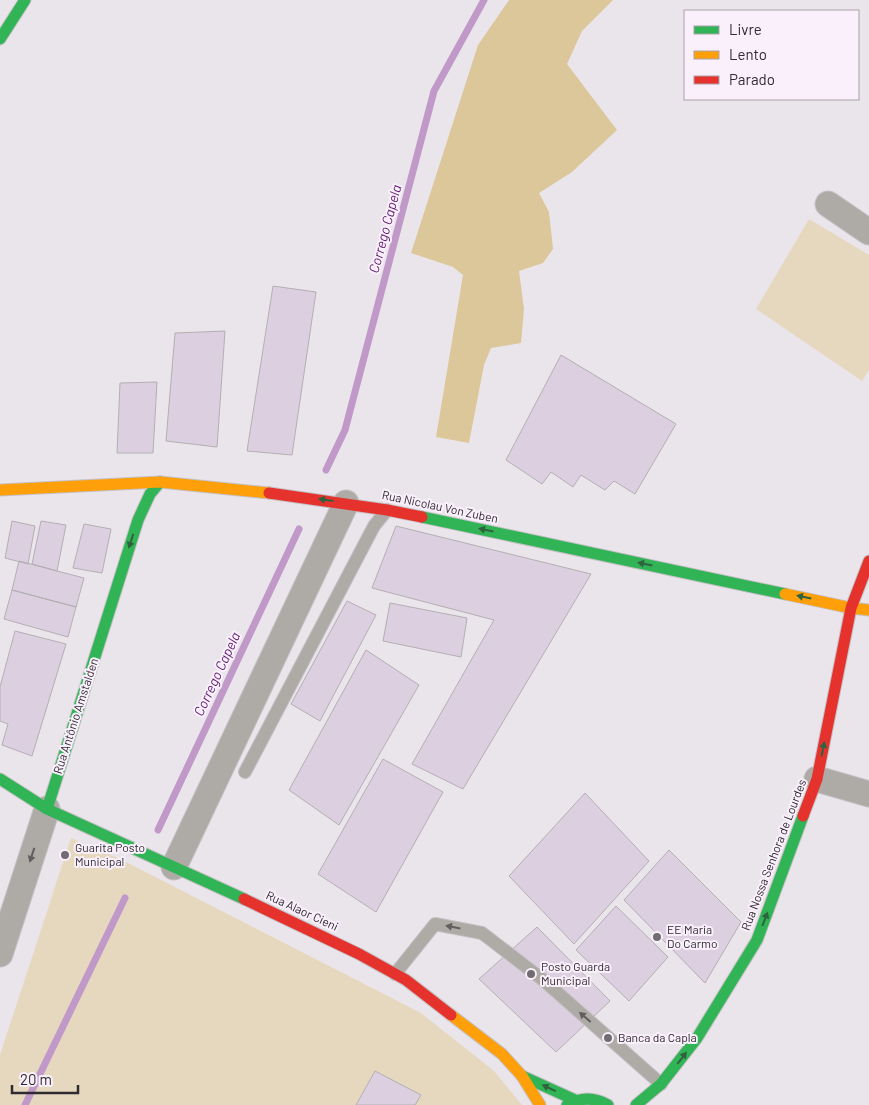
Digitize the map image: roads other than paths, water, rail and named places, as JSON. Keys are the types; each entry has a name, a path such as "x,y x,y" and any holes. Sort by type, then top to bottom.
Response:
{"main road":[{"path":"0,39 24,0"},
{"name":"Rua Nicolau Von Zuben","path":"0,490 160,482 241,489 346,503 851,608 869,610"},
{"name":"Rua Antônio Amstalden","path":"47,808 135,516 160,482"},
{"path":"79,485 110,494"},
{"name":"Rua Nossa Senhora de Lourdes","path":"636,1105 661,1084 697,1038 757,940 817,779 851,608 869,561"},
{"name":"Rua Alaor Cieni","path":"0,779 47,808 359,954 395,974 450,1013 502,1054 522,1076 540,1105"},
{"name":"Rua Alaor Cieni","path":"522,1076 571,1103"},
{"path":"571,1103 592,1098 608,1105"}],"street":[{"path":"828,204 869,232"},
{"path":"174,867 346,503"},
{"path":"817,779 869,794"},
{"name":"Rua Antônio Amstalden","path":"0,954 47,808"}],"lane":[{"path":"245,772 374,526 387,510"},
{"path":"395,974 435,924 482,933 542,979 661,1084"}],"waterway":[{"name":"Corrego Capela","path":"326,470 345,430 434,91 484,0"},
{"name":"Corrego Capela","path":"158,830 299,529"},
{"name":"Corrego Capela","path":"25,1105 125,898"}],"place":[{"name":"Guarita Posto Municipal","path":"65,855"},
{"name":"EE Maria Do Carmo","path":"657,937"},
{"name":"Posto Guarda Municipal","path":"531,974"},
{"name":"Banca da Capla","path":"608,1038"}]}
